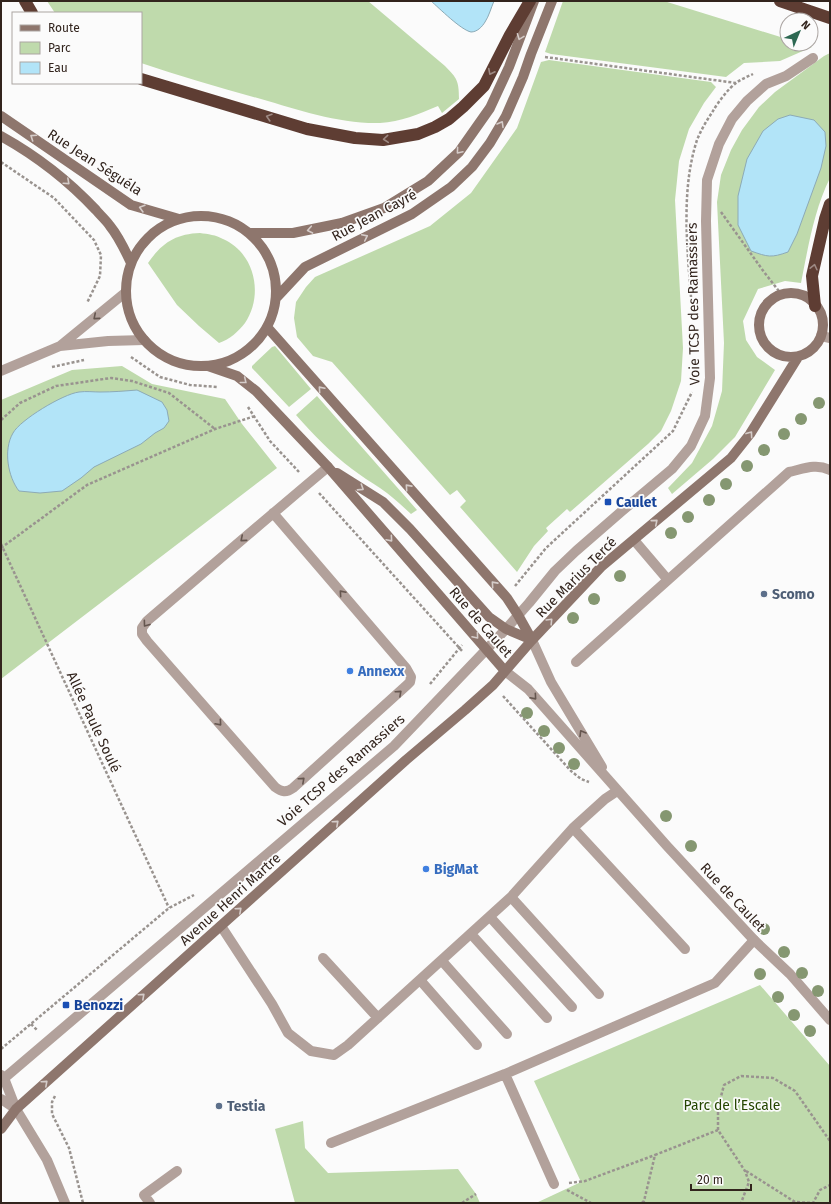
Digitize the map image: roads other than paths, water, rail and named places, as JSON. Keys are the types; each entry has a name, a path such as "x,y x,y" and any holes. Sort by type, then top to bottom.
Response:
{"highway":[{"path":"25,1 31,12"},
{"path":"142,79 307,128 355,138 383,140 418,134 435,126 463,108 484,86 510,35 530,1"},
{"path":"780,1 830,18"},
{"path":"815,306 812,276 825,219 830,204"}],"main road":[{"name":"Rue Jean Cayré","path":"249,233 292,233 342,223 384,208 428,181 460,152 490,108 509,67 534,1"},
{"name":"Rue Jean Cayré","path":"277,297 304,267 412,214 451,187 472,167 490,143 506,116 523,77 552,1"},
{"name":"Rue Jean Séguéla","path":"1,116 131,205 179,219"},
{"name":"Rue Jean Séguéla","path":"1,136 31,154 66,180 110,225 121,242 131,263"},
{"path":"203,216 228,220 249,233 262,246 271,262 276,279 277,297 274,313 267,328 252,347 232,360 208,366 184,364 162,356 144,340 130,317 126,292 127,277 131,263 142,244 159,229 179,219 203,216"},
{"path":"797,294 807,298 815,306 821,315 825,337 808,352 798,357 787,357 777,354 768,348 762,340 759,330 759,320 762,311 768,303 776,297 782,295 797,294"},
{"name":"Rue de Caulet","path":"267,328 507,598 518,614 532,640"},
{"name":"Rue Marius Tercé","path":"483,694 601,567 731,458 750,434 798,357"},
{"name":"Rue de Caulet","path":"208,366 237,376 256,392 328,467 505,671"},
{"name":"Rue de Caulet","path":"328,467 383,502 410,528 489,617 506,629 532,640"},
{"name":"Avenue Henri Martre","path":"1,1129 16,1109 406,760 483,694"}],"street":[{"name":"Voie TCSP des Ramassiers","path":"2,1078 394,746 486,648 506,629 555,571 576,551 672,469 691,446 705,416 710,378 706,221 707,180 719,144 732,119 747,101 766,84 786,76 813,58"},
{"path":"1,371 60,346 126,292"},
{"path":"60,346 108,341 144,340"},
{"path":"576,662 789,472 812,466 830,470"},
{"path":"273,513 406,668 411,677 410,682 407,685 298,783 288,791 284,792 275,788 142,634 142,628 147,621 273,513 328,467"},
{"path":"634,540 668,580"},
{"name":"Rue de Caulet","path":"532,640 551,682 617,791"},
{"name":"Rue de Caulet","path":"505,671 528,689 617,791 754,940 790,974 830,1020"},
{"path":"221,926 272,1004 288,1033 311,1051 334,1055 348,1045 490,917 511,897 573,828 605,799 617,791"},
{"path":"573,828 685,949"},
{"path":"511,897 599,994"},
{"path":"490,917 572,1007"},
{"path":"471,934 547,1018"},
{"path":"330,1142 505,1074 715,983 754,940"},
{"path":"323,958 378,1018"},
{"path":"442,961 507,1034"},
{"path":"420,980 477,1046"},
{"path":"505,1074 554,1184"},
{"path":"2,1078 16,1109 47,1160 65,1203"},
{"path":"1,1099 16,1109"},
{"path":"150,1203 144,1195 177,1171"}],"water":[{"path":"431,1 494,1 484,24 477,30 471,32 456,23"},
{"path":"790,115 814,120 825,132 826,146 821,168 797,234 788,252 773,256 766,256 751,251 738,225 738,196 747,159 763,131 778,119"},
{"path":"137,390 162,402 167,410 169,421 164,428 141,444 94,467 62,491 40,493 19,491 12,478 8,463 8,447 13,433 24,421 53,402 72,394 82,392"}],"place":[{"name":"Caulet","path":"608,502"},
{"name":"Scomo","path":"764,594"},
{"name":"Annexx","path":"350,671"},
{"name":"BigMat","path":"426,869"},
{"name":"Benozzi","path":"66,1005"},
{"name":"Testia","path":"219,1106"}],"park label":[{"name":"Parc de l’Escale","path":"732,1105"}]}
